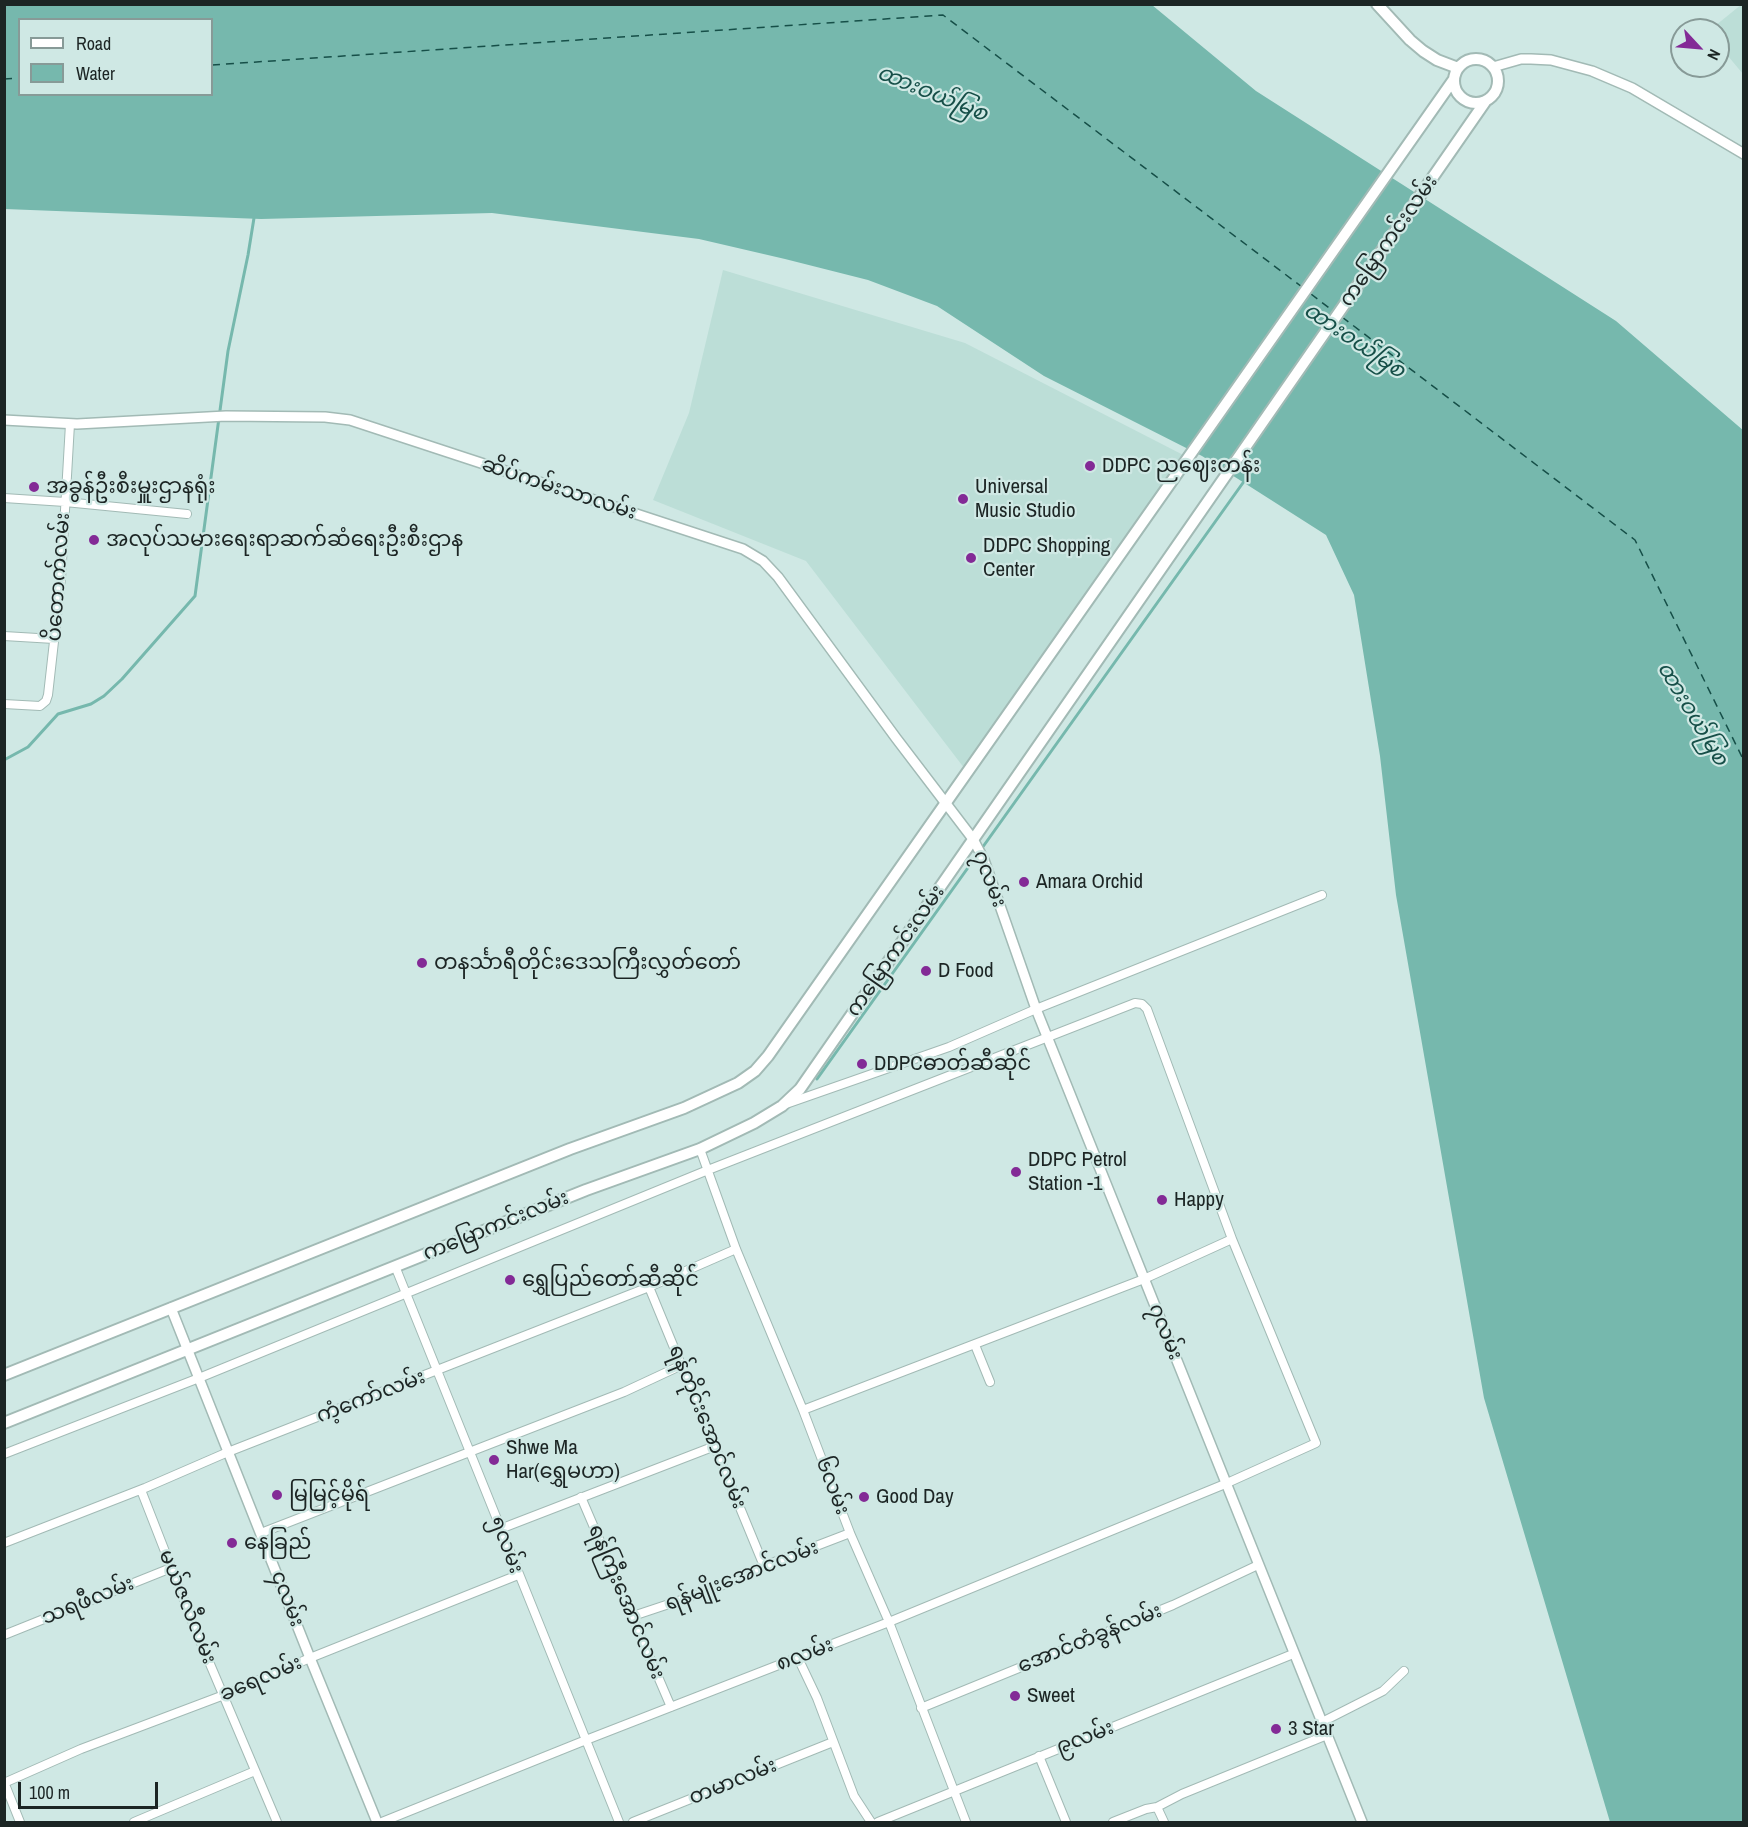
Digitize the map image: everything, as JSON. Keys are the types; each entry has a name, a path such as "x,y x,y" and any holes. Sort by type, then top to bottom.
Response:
{"main road":[{"path":"1377,4 1410,40 1456,74"},
{"path":"1473,59 1484,60 1493,67 1498,78 1497,89 1494,95 1485,102 1473,104 1463,99 1456,91 1456,74 1473,59"},
{"name":"ကမြောကင်းလမ်း","path":"4,1375 570,1149 684,1108 738,1083 755,1071 768,1056 1456,74"},
{"name":"ကမြောကင်းလမ်း","path":"4,1423 586,1190 700,1149 754,1123 782,1106 800,1089 1485,102"}],"street":[{"path":"1493,67 1521,59 1531,59 1551,60 1592,70 1632,88 1743,154"},
{"name":"ဆိပ်ကမ်းသာလမ်း","path":"4,420 70,424 226,416 325,417 350,420 743,549 763,561 778,577 974,839"},
{"name":"ပိတောက်လမ်း","path":"4,704 40,706 46,701 48,695 61,579 70,424"},
{"path":"4,498 188,514"},
{"path":"4,636 54,639"},
{"name":"၇လမ်း","path":"974,839 984,860 1047,1038 1362,1822"},
{"path":"782,1106 949,1047 1036,1009 1322,895"},
{"path":"4,1454 199,1378 708,1170 1135,1003 1142,1004 1147,1009 1232,1239 1144,1279 803,1410"},
{"name":"၆လမ်း","path":"700,1149 736,1249 803,1410 850,1533 889,1622 966,1822"},
{"name":"၈လမ်း","path":"382,1822 889,1622 1226,1484 1316,1443 1232,1239"},
{"name":"ကံ့ကော်လမ်း","path":"4,1543 141,1490 228,1452 649,1287 736,1249"},
{"name":"၅လမ်း","path":"395,1266 619,1822"},
{"name":"ရန်တိုင်းအောင်လမ်း","path":"649,1287 764,1566"},
{"name":"၄လမ်း","path":"171,1308 377,1822"},
{"path":"975,1345 990,1382"},
{"path":"261,1533 624,1392 682,1365"},
{"path":"500,1529 715,1446"},
{"name":"မယ်ဇလီလမ်း","path":"141,1490 171,1568 277,1822"},
{"name":"ရန်ကြီးအောင်လမ်း","path":"580,1497 671,1707"},
{"name":"ရန်မျိုးအောင်လမ်း","path":"633,1616 714,1589 764,1566 850,1533"},
{"name":"အောင်တံခွန်လမ်း","path":"921,1708 1173,1605 1258,1565"},
{"name":"သရဖီလမ်း","path":"4,1635 171,1568"},
{"name":"ခရေလမ်း","path":"4,1783 518,1575"},
{"name":"၉လမ်း","path":"878,1822 1293,1654"},
{"path":"798,1658 817,1698 854,1796 870,1822"},
{"path":"1322,1722 1383,1691 1404,1671"},
{"path":"1113,1822 1157,1807 1182,1794 1327,1735"},
{"name":"တမာလမ်း","path":"633,1822 833,1742"},
{"path":"1039,1756 1066,1822"},
{"path":"134,1822 255,1771"},
{"path":"4,1783 20,1822"},
{"path":"1157,1807 1164,1822"}],"shaded area":[{"path":"1742,4 1744,5 1743,74 1730,58 1730,18 1725,18"},
{"path":"723,270 965,343 1193,460 971,777 806,561 653,500 689,413"}],"water":[{"name":"ထားဝယ်မြစ","path":"5,5 1152,5 1256,91 1616,321 1744,431 1743,1822 1610,1822 1484,1398 1396,895 1380,756 1354,595 1326,535 1202,456 1044,376 937,306 868,280 699,239 492,213 261,219 5,209"}],"waterway":[{"path":"4,760 28,747 58,714 91,704 104,696 122,679 195,596 228,351 254,218"},
{"path":"817,1079 1245,480"}],"ferry route":[{"path":"213,65 943,15 1302,287"},
{"path":"4,79 18,78"},
{"path":"1311,294 1333,311"},
{"path":"1342,317 1635,540 1744,761"}],"place":[{"name":"DDPC ညဈေးတန်း","path":"1090,466"},
{"name":"အခွန်ဦးစီးမှူးဌာနရုံး","path":"34,487"},
{"name":"Universal Music Studio","path":"963,499"},
{"name":"အလုပ်သမားရေးရာဆက်ဆံရေးဦးစီးဌာန","path":"94,540"},
{"name":"DDPC Shopping Center","path":"971,558"},
{"name":"Amara Orchid","path":"1024,882"},
{"name":"တနင်္သာရီတိုင်းဒေသကြီးလွှတ်တော်","path":"422,963"},
{"name":"D Food","path":"926,971"},
{"name":"DDPCဓာတ်ဆီဆိုင်","path":"862,1064"},
{"name":"DDPC Petrol Station -1","path":"1016,1172"},
{"name":"Happy","path":"1162,1200"},
{"name":"ရွှေပြည်တော်ဆီဆိုင်","path":"510,1280"},
{"name":"Shwe Ma Har(‌‌ရွှေမဟာ)","path":"494,1460"},
{"name":"မြမြင့်မိုရ်","path":"277,1495"},
{"name":"Good Day","path":"864,1497"},
{"name":"နေခြည်","path":"232,1543"},
{"name":"Sweet","path":"1015,1696"},
{"name":"3 Star","path":"1276,1729"}]}
